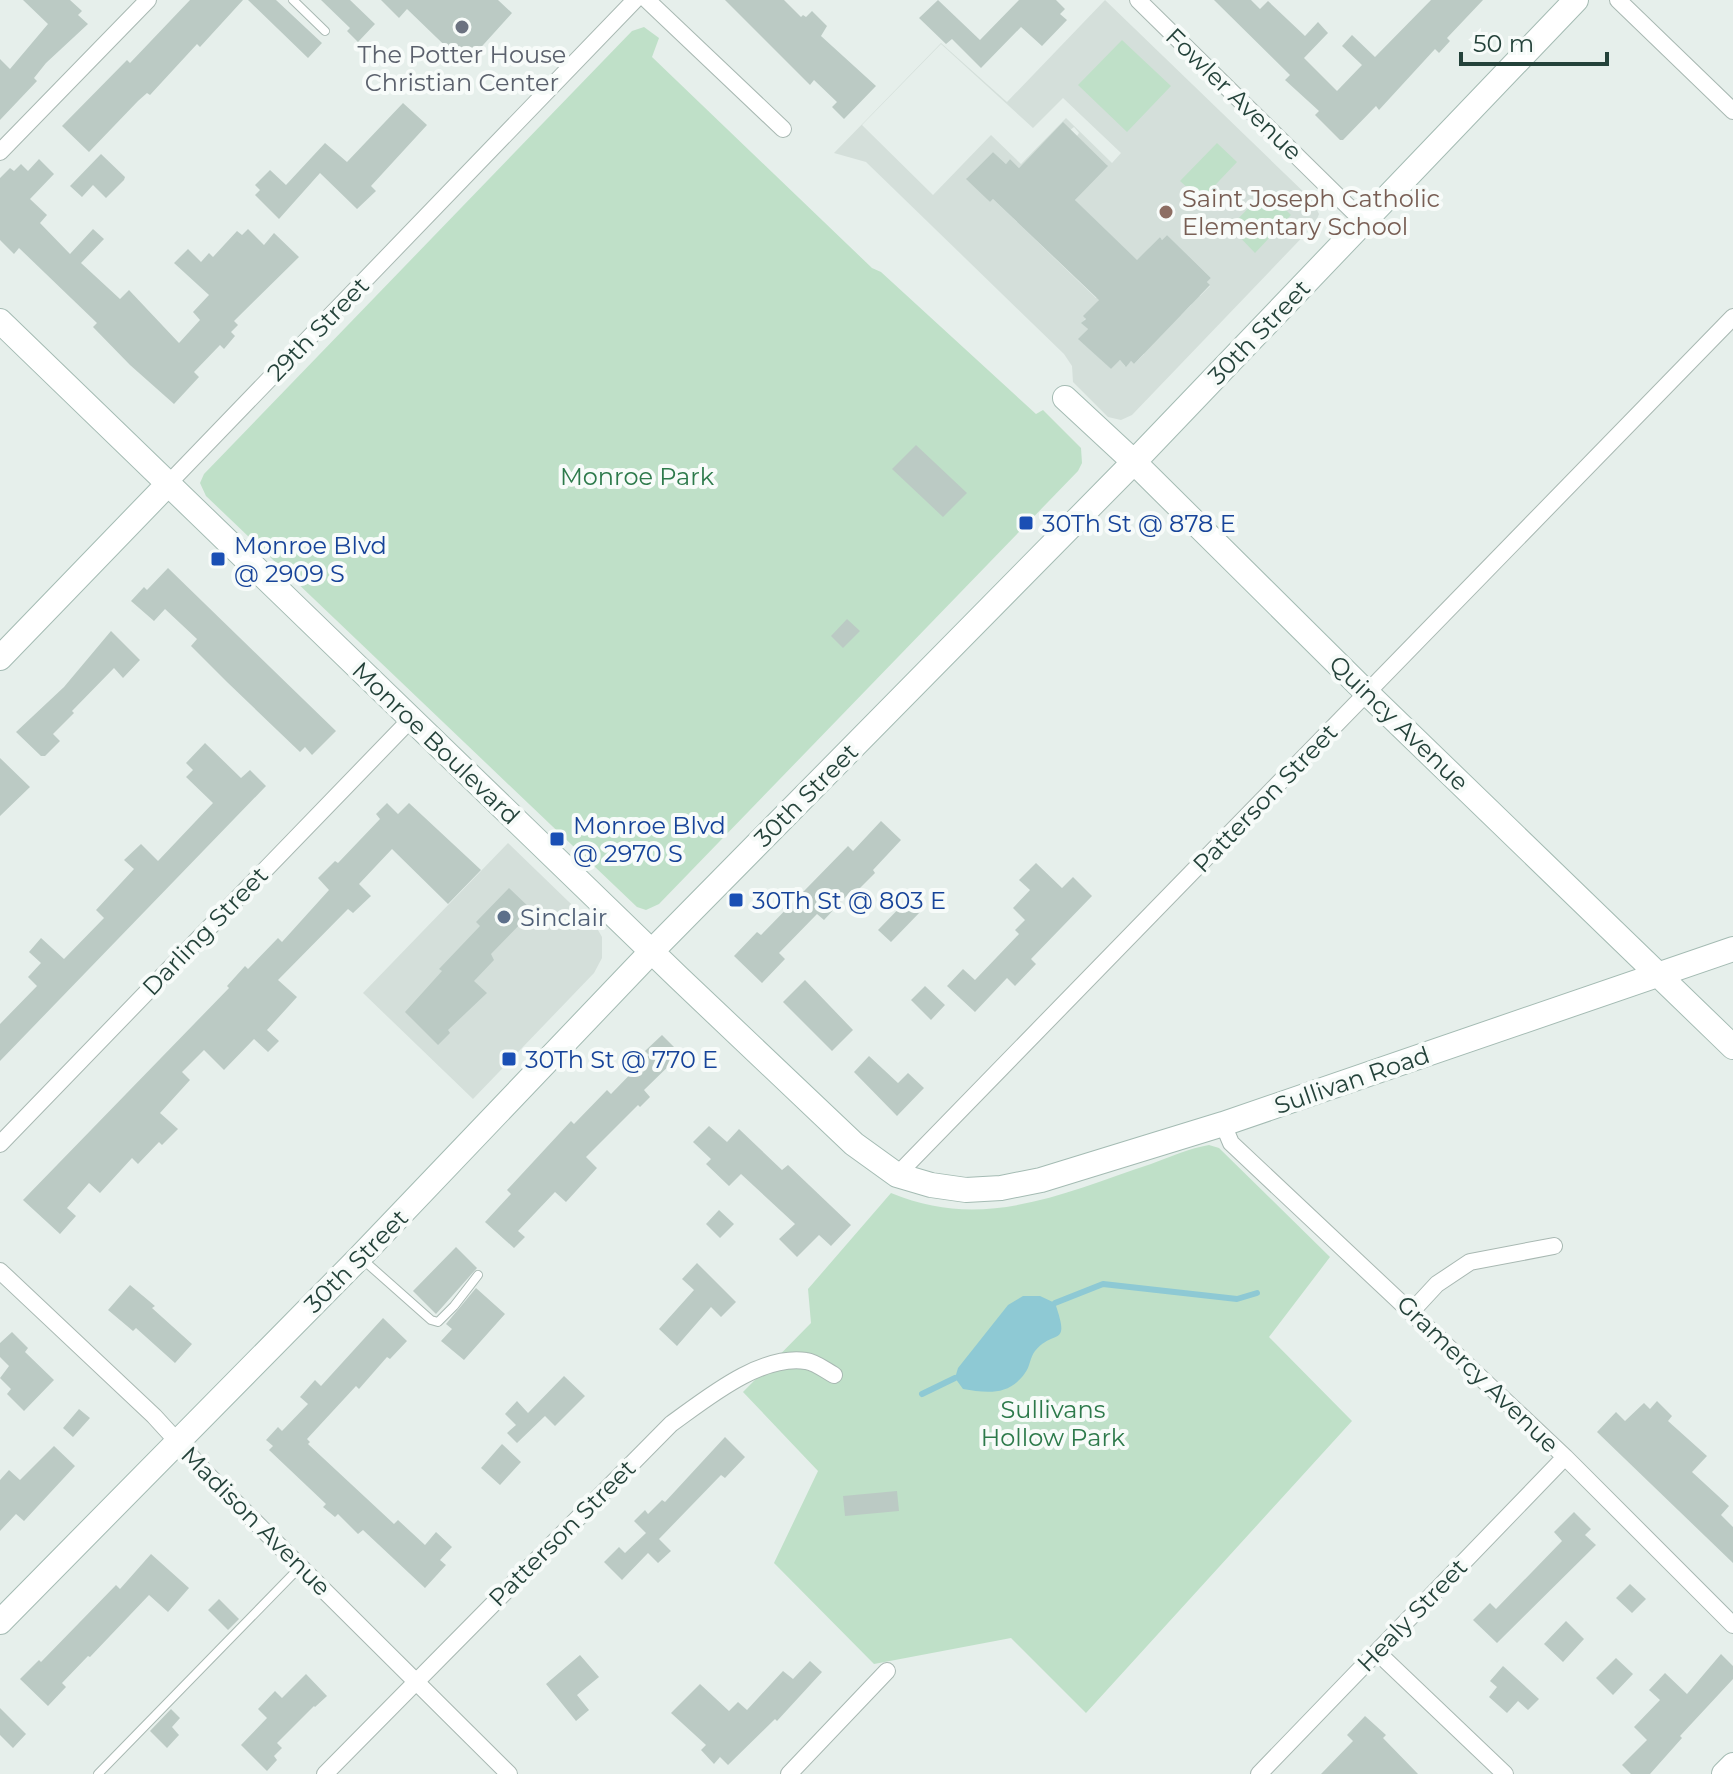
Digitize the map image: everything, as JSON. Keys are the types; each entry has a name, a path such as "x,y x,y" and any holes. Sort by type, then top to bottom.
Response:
{"street":[{"path":"0,152 148,0"},
{"name":"29th Street","path":"0,658 635,0"},
{"path":"647,0 783,129"},
{"name":"Fowler Avenue","path":"1138,0 1364,222"},
{"name":"30th Street","path":"0,1622 360,1257 651,952 1134,462 1576,0"},
{"path":"1618,0 1733,111"},
{"name":"Patterson Street","path":"897,1175 1733,317"},
{"name":"Monroe Boulevard","path":"0,321 651,952 854,1144 897,1175 931,1185 966,1190"},
{"name":"Quincy Avenue","path":"1065,398 1733,1047"},
{"name":"Darling Street","path":"0,1144 411,719"},
{"name":"Sullivan Road","path":"966,1190 1001,1188 1041,1180 1223,1124 1733,949"},
{"name":"Gramercy Avenue","path":"1223,1124 1231,1143 1565,1457 1733,1625"},
{"path":"1412,1311 1437,1284 1470,1262 1554,1246"},
{"name":"Madison Avenue","path":"0,1271 177,1440 208,1475 509,1774"},
{"name":"Patterson Street","path":"325,1774 671,1424 727,1386 771,1363 809,1361 834,1375"},
{"name":"Healy Street","path":"1259,1774 1565,1457"},
{"path":"1377,1652 1505,1774"},
{"path":"789,1774 887,1671"},
{"path":"1724,1774 1733,1765"}],"lane":[{"path":"293,0 325,31"},
{"path":"360,1257 431,1320 438,1322 478,1275"},
{"path":"98,1774 302,1566"}],"shaded area":[{"name":"Saint Joseph Catholic Elementary School","path":"1105,0 1312,200 1319,214 1315,224 1132,415 1121,420 1108,417 1073,382 1072,366 1064,354 866,162 834,153 941,43 1007,102","holes":["941,44 1033,128 1063,98 1121,153 1112,163 1066,118 1021,164 991,135 933,195 862,125","1063,123 1070,130 1074,127 1079,133 1077,136 1107,165 1075,200 1134,258 1123,280 1150,247 1160,237 1162,240 1167,235 1211,278 1207,282 1210,286 1200,296 1196,294 1191,305 1181,315 1178,313 1141,350 1144,354 1134,364 1131,361 1125,366 1120,360 1111,369 1079,339 1088,329 1082,323 1113,281 1096,298 967,178 993,152 1006,164 1010,159 1019,168"]},
{"path":"508,843 598,930 602,937 602,958 594,973 473,1099 363,993"}],"green space":[{"name":"Monroe Park","path":"644,27 659,38 652,57 872,268 881,272 1036,414 1043,410 1081,448 1082,463 1078,471 659,904 646,910 637,907 206,496 200,483 204,474 632,31"},
{"path":"1122,40 1171,86 1127,132 1078,85"},
{"path":"1217,143 1237,162 1201,200 1180,181"},
{"path":"1266,190 1291,215 1255,253 1230,227"},
{"name":"Sullivans Hollow Park","path":"1209,1145 1219,1148 1330,1257 1269,1337 1352,1421 1086,1713 1011,1638 874,1664 774,1563 818,1471 743,1392 811,1323 808,1289 891,1193 925,1204 958,1209 991,1209 1055,1196"}],"water":[{"path":"1023,1296 1040,1296 1055,1303 1061,1332 1035,1351 1027,1371 1012,1386 989,1392 963,1389 955,1378 958,1368 1008,1305"}],"building":[{"path":"23,0 70,0 82,11 78,15 88,24 46,63 34,78 37,81 0,120 0,59 10,69 48,24"},
{"path":"190,0 243,0 200,47 197,44 150,95 147,93 138,101 89,152 62,126 127,60 130,63"},
{"path":"248,0 276,0 322,43 308,58"},
{"path":"321,0 350,0 375,24 358,42 347,31 350,28"},
{"name":"The Potter House Christian Center","path":"381,0 498,0 512,13 465,65 407,9 399,18"},
{"path":"725,0 784,0 801,17 812,11 827,26 821,36 876,86 844,119 832,107 837,102 814,80 810,85"},
{"path":"938,0 980,40 1019,0 1056,0 1065,9 1060,14 1067,20 1042,46 1021,27 981,68 952,39 946,44 919,18"},
{"path":"1214,0 1251,0 1260,9 1268,1 1305,36 1318,22 1328,33 1304,58 1337,91 1362,65 1342,46 1352,35 1375,57 1431,0 1483,0 1447,38 1450,41 1439,53 1435,49 1379,110 1376,106 1340,140 1315,115 1319,111 1285,80 1290,75"},
{"path":"403,103 427,125 371,186 376,191 357,209 320,173 279,219 255,195 260,190 255,185 270,170 286,185 325,143 347,162"},
{"path":"1063,122 1108,166 1075,200 1137,260 1160,237 1162,240 1167,235 1211,278 1207,282 1210,285 1134,364 1131,361 1126,367 1120,360 1111,369 1078,339 1088,329 1081,323 1086,319 1083,316 1099,300 993,199 990,202 966,179 993,152 1006,164 1010,159 1019,168"},
{"path":"101,154 125,177 124,180 106,198 93,185 82,197 70,186"},
{"path":"39,159 54,174 30,199 47,215 40,223 70,254 93,229 104,239 81,263 120,299 129,290 179,343 200,320 193,312 209,295 174,263 188,249 201,262 209,253 213,257 237,231 242,235 248,229 264,245 274,233 299,257 234,321 238,325 231,332 235,336 224,349 220,345 194,372 199,377 174,404 130,365 93,327 97,323 19,248 14,254 0,240 0,178 10,168 14,171 21,164 28,171"},
{"path":"916,445 967,493 943,517 892,469"},
{"path":"168,568 336,731 312,755 305,747 300,752 227,682 191,646 197,639 165,609 154,621 131,601 144,587 147,590"},
{"path":"847,619 860,631 843,648 831,636"},
{"path":"111,631 140,660 123,678 114,668 53,734 60,741 45,756 41,756 16,732 64,687"},
{"path":"205,743 241,778 250,770 266,786 0,1061 0,1024 37,986 28,977 41,963 29,952 41,938 64,959 104,918 96,910 134,869 124,860 141,844 158,861 213,803 186,777 193,770 186,763"},
{"path":"0,758 30,787 0,816"},
{"path":"387,803 398,814 409,803 481,870 448,904 392,849 359,884 371,896 353,913 348,909 278,980 297,997 267,1030 279,1041 268,1052 254,1039 224,1070 204,1050 182,1072 190,1080 160,1113 178,1129 162,1145 159,1142 138,1164 132,1158 100,1193 89,1183 67,1208 76,1216 60,1234 23,1200 229,988 227,986 245,966 248,969 278,938 282,942 329,890 318,878 335,861 338,863 380,819 376,814"},
{"path":"881,821 901,840 855,893 852,890 824,920 817,914 779,953 785,959 762,983 734,956 757,932 761,935 848,846 853,851"},
{"path":"1036,863 1062,888 1073,877 1092,896 1031,959 1036,964 1015,986 1007,978 975,1012 947,986 963,969 975,980 1019,934 1015,930 1025,920 1013,908 1030,890 1019,880"},
{"path":"509,888 533,911 491,954 494,960 474,981 487,993 448,1030 450,1033 438,1045 405,1012 442,971 439,969 480,926 476,922"},
{"path":"909,898 922,910 891,942 878,930"},
{"path":"805,980 853,1030 832,1051 783,1002"},
{"path":"925,986 945,1005 931,1020 911,1000"},
{"path":"662,1035 681,1054 644,1090 650,1097 586,1157 597,1168 566,1202 555,1192 518,1231 525,1237 514,1248 485,1222 511,1194 507,1190 571,1121 574,1124 607,1090 611,1094 649,1055 645,1051"},
{"path":"869,1056 898,1083 908,1073 924,1088 897,1116 854,1072"},
{"path":"709,1126 727,1142 739,1129 782,1170 788,1165 851,1225 831,1246 819,1235 797,1257 779,1239 795,1224 741,1174 729,1186 706,1164 711,1159 693,1142"},
{"path":"719,1210 734,1224 720,1238 706,1224"},
{"path":"456,1247 477,1268 436,1314 413,1291"},
{"path":"697,1263 736,1302 721,1317 711,1307 677,1346 659,1329 694,1290 682,1279"},
{"path":"130,1285 192,1344 175,1363 136,1328 133,1331 108,1310"},
{"path":"476,1288 505,1314 464,1360 441,1341 452,1329 446,1324"},
{"path":"383,1318 407,1341 390,1359 387,1357 359,1389 356,1386 307,1439 308,1444 394,1524 398,1520 425,1545 436,1532 452,1547 440,1560 446,1565 425,1588 363,1530 358,1534 338,1514 335,1517 323,1507 326,1504 269,1450 273,1446 266,1440 278,1427 282,1431 308,1404 300,1397 315,1380 321,1386"},
{"path":"12,1332 28,1348 25,1352 54,1380 24,1411 7,1394 11,1389 0,1378 9,1366 0,1357 0,1343"},
{"path":"564,1376 585,1396 555,1426 545,1416 517,1443 507,1433 516,1425 505,1414 517,1401 528,1413"},
{"path":"1657,1401 1672,1416 1668,1421 1707,1456 1692,1472 1729,1506 1721,1515 1733,1527 1733,1563 1597,1432 1616,1412 1625,1421 1644,1403 1650,1409"},
{"path":"79,1409 90,1418 73,1437 63,1428"},
{"path":"725,1437 745,1457 725,1478 721,1475 659,1539 671,1551 658,1563 648,1553 622,1580 604,1562 619,1547 625,1553 646,1533 634,1521 645,1510 648,1514 662,1500 665,1502"},
{"path":"502,1444 521,1462 500,1485 481,1468"},
{"path":"54,1446 75,1466 24,1521 16,1514 0,1531 0,1480 9,1470 20,1480"},
{"path":"897,1491 899,1511 845,1516 843,1496"},
{"path":"1574,1512 1591,1529 1585,1535 1596,1545 1497,1643 1473,1620 1490,1603 1496,1609 1562,1541 1554,1532"},
{"path":"151,1554 189,1588 168,1612 149,1595 62,1683 66,1687 48,1706 20,1679 39,1660 41,1662 116,1585 120,1589"},
{"path":"1630,1584 1646,1599 1632,1613 1616,1598"},
{"path":"219,1599 239,1619 228,1630 208,1610"},
{"path":"1566,1621 1584,1639 1563,1662 1544,1644"},
{"path":"1721,1654 1733,1666 1733,1679 1680,1736 1682,1738 1650,1774 1631,1774 1622,1765 1647,1740 1634,1727 1660,1700 1649,1690 1665,1673 1687,1694"},
{"path":"580,1655 599,1677 577,1695 589,1710 576,1721 546,1684"},
{"path":"1616,1658 1633,1674 1613,1695 1596,1678"},
{"path":"810,1661 822,1672 777,1721 775,1719 728,1765 720,1757 714,1764 701,1750 706,1745 671,1713 700,1684 729,1711 738,1702 747,1710 783,1671 793,1679"},
{"path":"1503,1666 1539,1699 1528,1710 1518,1701 1507,1713 1489,1697 1497,1687 1490,1681"},
{"path":"306,1674 327,1696 277,1743 282,1748 267,1771 241,1745 267,1718 258,1709 275,1691 282,1698"},
{"path":"0,1708 26,1734 13,1748 0,1735"},
{"path":"171,1709 180,1718 172,1727 179,1735 167,1748 150,1731"},
{"path":"1365,1716 1386,1735 1383,1738 1418,1774 1321,1774 1353,1741 1347,1735"}],"waterway":[{"path":"1055,1303 1103,1284 1237,1299 1257,1293"},
{"path":"922,1394 955,1378"}],"place":[{"name":"The Potter House Christian Center","path":"462,27"},
{"name":"Saint Joseph Catholic Elementary School","path":"1166,212"},
{"name":"30Th St @ 878 E","path":"1026,523"},
{"name":"Monroe Blvd @ 2909 S","path":"218,559"},
{"name":"Monroe Blvd @ 2970 S","path":"557,839"},
{"name":"30Th St @ 803 E","path":"736,900"},
{"name":"Sinclair","path":"504,917"},
{"name":"30Th St @ 770 E","path":"509,1059"}]}
